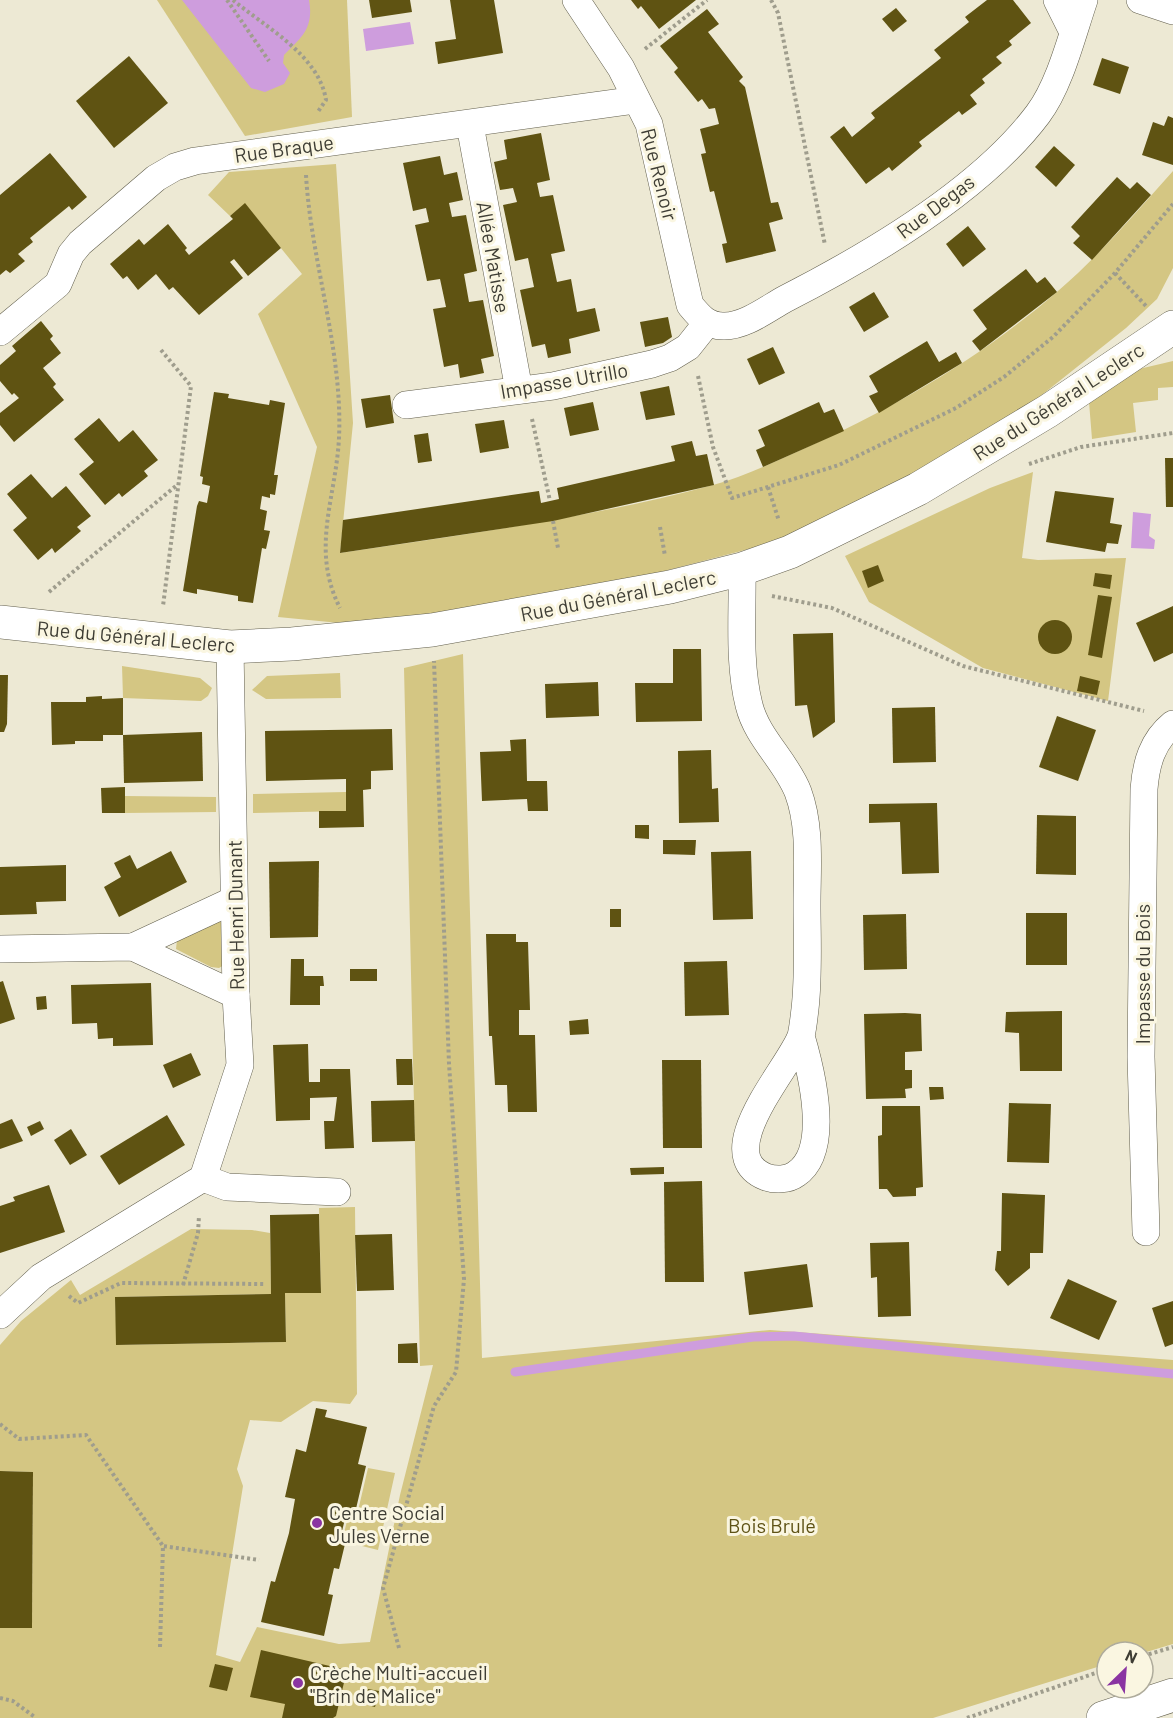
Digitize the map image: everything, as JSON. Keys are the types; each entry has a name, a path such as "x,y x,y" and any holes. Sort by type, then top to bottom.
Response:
{"street":[{"name":"Rue Renoir","path":"576,0 621,68 649,124 690,305 707,323"},
{"path":"1057,0 1072,32"},
{"name":"Rue Degas","path":"707,323 723,326 745,321 832,275 887,242 943,203 993,161 1039,113 1051,90 1084,0"},
{"path":"1140,0 1173,11"},
{"name":"Rue Braque","path":"0,332 58,284 71,254 80,243 156,178 175,167 195,161 305,144 470,125 636,100"},
{"name":"Allée Matisse","path":"470,125 519,390"},
{"name":"Impasse Utrillo","path":"406,405 553,386 652,363 670,358 688,347 707,323"},
{"name":"Rue du Général Leclerc","path":"0,622 230,647 352,639 432,630 669,587 742,569 790,552 918,489 1048,411 1173,327"},
{"path":"742,569 746,687 749,707 759,729 794,784 806,831 807,979 801,1036 814,1095 813,1150 806,1164 795,1175 780,1180 764,1176 751,1165 745,1149 747,1134 755,1113 801,1036"},
{"name":"Rue Henri Dunant","path":"203,1178 240,1065 236,995 230,647"},
{"name":"Impasse du Bois","path":"1146,1232 1141,1057 1144,789 1146,767 1164,719"},
{"path":"0,949 134,947 234,900"},
{"path":"134,947 236,995"},
{"path":"0,1315 41,1277 203,1178 227,1187 337,1192"},
{"path":"1104,1718 1173,1695"}],"path":[{"path":"227,0 269,61"},
{"path":"233,0 285,41 317,74 324,86 326,100 310,123 305,144 312,234 339,407 339,439 324,538 333,594 352,639"},
{"path":"621,68 707,0"},
{"path":"771,0 778,13 832,275"},
{"path":"688,347 697,370 713,447 732,498 768,488 839,465 956,408 1004,377 1053,337 1115,273 1173,204"},
{"path":"161,350 191,386 163,611"},
{"path":"519,390 530,411 550,501"},
{"path":"49,592 178,484"},
{"path":"553,521 558,548"},
{"path":"771,596 832,608 963,666 1164,719"},
{"path":"399,1648 383,1588 434,1406 456,1372 464,1279 449,1064 432,630"},
{"path":"183,1285 198,1233 203,1178"},
{"path":"41,1277 78,1303 121,1283 266,1284"},
{"path":"0,1424 19,1439 86,1435 163,1546 160,1647"},
{"path":"163,1546 259,1560"},
{"path":"1155,1652 1173,1647"},
{"path":"967,1718 1095,1673"},
{"path":"0,1698 13,1701 36,1718"}],"green space":[{"path":"157,0 347,0 352,117 245,136"},
{"path":"336,164 353,423 340,553 528,524 667,497 735,478 801,450 903,399 968,360 999,338 1058,291 1088,263 1173,171 1173,268 1157,299 1126,328 1033,402 942,461 802,535 657,573 426,618 360,625 278,617 317,447 258,314 302,274 245,204 230,216 208,195 229,172"},
{"path":"1173,361 1173,387 1158,388 1158,400 1133,403 1136,432 1092,439 1089,402 1139,369"},
{"path":"1033,472 1022,558 1038,560 1126,558 1108,701 983,668 869,602 845,556 990,488"},
{"name":"Bois Brulé","path":"463,654 482,1358 770,1330 1173,1360 1173,1644 1155,1649 1155,1640 1095,1640 1095,1668 933,1718 0,1718 0,1628 32,1627 33,1472 0,1471 0,1345 21,1321 71,1280 80,1295 191,1229 252,1230 270,1233 271,1294 115,1297 117,1345 286,1342 285,1293 321,1292 319,1208 355,1207 357,1394 350,1404 313,1401 281,1422 250,1420 237,1469 243,1486 216,1655 240,1662 257,1627 339,1644 370,1642 400,1495 433,1365 420,1366 404,668"},
{"path":"122,666 200,678 212,688 208,696 201,701 123,698"},
{"path":"340,673 341,698 266,699 252,690 267,676"},
{"path":"346,792 346,811 253,813 253,794"},
{"path":"125,796 216,797 216,812 125,813"},
{"path":"218,920 223,924 224,965 219,968 211,967 176,949 177,940"},
{"path":"368,1468 395,1473 378,1550 342,1541 349,1513 357,1515"}],"shaded area":[{"path":"182,0 309,0 308,25 301,37 284,55 283,63 290,73 284,84 265,92 251,88"},
{"path":"410,22 414,44 366,51 363,29"},
{"path":"1133,512 1151,514 1149,536 1155,540 1154,549 1131,548"}],"building":[{"path":"369,0 410,0 412,12 372,18"},
{"path":"450,0 494,0 503,53 438,64 435,42 456,39"},
{"path":"631,0 696,0 659,29 641,6 638,9"},
{"path":"987,0 1013,0 1031,23 1009,41 1012,45 996,57 1002,63 982,79 985,83 970,95 977,104 962,115 959,111 919,142 922,146 892,171 889,167 866,184 830,137 844,126 852,137 875,118 871,113 941,58 934,50 969,22 965,17"},
{"path":"896,8 907,21 893,32 882,19"},
{"path":"707,9 719,24 708,32 743,77 739,81 745,87 771,203 778,202 783,219 769,223 776,251 726,263 722,244 727,243 714,191 710,192 701,154 706,153 700,129 719,124 715,108 709,109 702,99 698,102 674,72 678,68 660,46"},
{"path":"129,56 168,103 114,148 76,101"},
{"path":"1102,58 1129,67 1120,94 1093,85"},
{"path":"1168,116 1173,118 1173,165 1142,155 1153,122 1164,126"},
{"path":"541,133 550,180 537,183 540,197 553,195 565,251 551,254 557,282 571,279 577,312 595,308 600,331 569,339 571,353 548,358 545,344 532,347 520,290 534,287 528,258 515,261 503,205 517,202 513,188 500,190 494,162 507,159 504,140"},
{"path":"1054,146 1075,165 1056,187 1035,167"},
{"path":"50,153 87,197 72,210 69,206 30,238 33,242 18,254 25,261 10,273 6,270 0,275 0,195"},
{"path":"440,156 444,175 457,172 463,200 449,203 452,217 466,215 477,271 464,274 469,302 483,300 494,356 481,359 484,373 460,378 458,364 444,367 433,309 446,307 440,279 427,281 415,225 429,222 426,208 413,211 403,163"},
{"path":"1117,177 1130,189 1137,182 1151,195 1092,260 1073,243 1080,236 1071,227"},
{"path":"245,203 281,248 248,276 234,259 230,262 243,278 199,315 173,287 169,290 156,274 138,290 127,276 123,279 110,264 139,239 144,245 168,224 187,248 185,250 189,255 233,219 230,216"},
{"path":"968,226 986,249 963,267 946,244"},
{"path":"1026,269 1037,283 1045,277 1057,292 980,351 972,341 987,329 973,310"},
{"path":"874,292 889,317 864,332 849,307"},
{"path":"668,317 672,337 663,343 645,347 640,322"},
{"path":"41,321 53,336 50,339 61,353 43,368 56,384 53,387 64,400 14,442 0,425 0,413 19,398 14,393 12,395 0,381 0,365 16,351 12,346"},
{"path":"927,341 939,362 956,352 962,363 879,413 869,396 878,392 869,376"},
{"path":"773,347 785,373 759,385 747,359"},
{"path":"669,386 675,415 646,420 640,392"},
{"path":"214,392 229,394 228,398 269,405 270,400 285,403 274,475 278,475 275,495 270,494 270,498 262,496 260,509 267,511 264,530 270,531 266,549 262,548 253,603 238,601 238,596 197,589 197,594 183,591 197,506 199,501 207,503 210,486 202,484 203,477 200,476"},
{"path":"390,395 394,423 366,428 361,399"},
{"path":"593,402 599,430 570,436 564,408"},
{"path":"819,402 824,413 834,409 844,431 763,467 756,450 765,446 758,430"},
{"path":"99,418 119,442 133,430 158,460 144,471 148,476 122,497 119,493 105,505 79,474 94,462 74,439"},
{"path":"504,420 509,448 480,453 475,424"},
{"path":"428,433 432,461 418,463 414,435"},
{"path":"692,441 696,456 707,454 714,485 553,521 340,553 343,520 539,491 541,503 559,499 557,488 675,461 671,446"},
{"path":"1165,458 1173,458 1173,507 1166,507"},
{"path":"31,474 52,498 66,486 91,516 77,527 81,531 55,553 52,548 38,560 13,530 27,518 7,494"},
{"path":"1055,491 1114,498 1110,523 1122,525 1118,544 1107,543 1105,552 1046,542"},
{"path":"878,565 884,581 868,588 862,571"},
{"path":"1095,573 1112,575 1110,589 1093,586"},
{"path":"1098,595 1112,597 1102,658 1088,655"},
{"path":"1173,606 1173,653 1154,662 1136,623"},
{"path":"1055,620 1067,625 1072,637 1067,649 1055,654 1043,649 1038,637 1043,625"},
{"path":"833,633 835,722 813,738 807,705 795,706 793,634"},
{"path":"673,649 701,649 702,721 636,722 635,683 673,683"},
{"path":"0,675 8,675 7,724 4,732 0,732"},
{"path":"1080,676 1100,681 1097,695 1077,691"},
{"path":"598,682 599,716 546,718 545,684"},
{"path":"102,696 102,699 123,698 123,735 103,735 103,741 75,741 75,744 52,745 51,702 86,702 86,697"},
{"path":"935,707 936,762 893,763 892,708"},
{"path":"1057,716 1096,730 1078,781 1039,767"},
{"path":"392,729 393,770 371,771 371,789 363,790 364,827 319,828 319,811 346,811 346,779 266,781 265,731"},
{"path":"202,732 203,781 124,783 123,735"},
{"path":"526,739 527,781 547,781 548,811 528,811 527,799 482,801 480,752 511,751 510,740"},
{"path":"711,750 712,789 718,788 719,822 679,823 678,751"},
{"path":"125,787 125,813 102,813 101,788"},
{"path":"937,803 939,873 902,874 900,822 869,823 869,804"},
{"path":"1037,815 1076,816 1076,875 1036,874"},
{"path":"635,825 649,825 649,839 635,838"},
{"path":"663,840 696,840 695,855 663,854"},
{"path":"171,851 187,882 119,917 104,887 121,877 114,863 130,855 137,869"},
{"path":"751,851 753,919 713,920 711,852"},
{"path":"319,861 318,937 270,938 269,862"},
{"path":"66,865 66,901 36,902 37,914 0,915 0,867"},
{"path":"610,909 621,909 621,927 610,927"},
{"path":"1026,913 1067,913 1067,965 1026,965"},
{"path":"906,914 907,969 864,970 863,915"},
{"path":"486,934 516,934 516,942 528,942 530,1010 519,1010 519,1035 535,1035 537,1112 508,1112 507,1085 495,1085 492,1036 489,1036"},
{"path":"291,959 304,959 304,976 323,976 324,986 320,986 320,1005 290,1005"},
{"path":"727,961 729,1015 685,1016 684,962"},
{"path":"350,969 377,969 377,981 350,981"},
{"path":"3,981 15,1019 0,1024 0,982"},
{"path":"151,983 153,1045 113,1046 113,1038 98,1039 97,1023 72,1024 71,985"},
{"path":"46,996 47,1009 37,1010 36,997"},
{"path":"1062,1011 1062,1071 1020,1071 1019,1033 1005,1032 1006,1012"},
{"path":"864,1014 921,1014 922,1051 905,1052 905,1070 912,1070 912,1088 905,1089 906,1098 866,1099"},
{"path":"588,1019 589,1034 570,1035 569,1021"},
{"path":"308,1044 309,1082 320,1082 320,1069 350,1069 354,1148 325,1149 324,1121 334,1121 337,1097 310,1098 310,1120 276,1121 273,1045"},
{"path":"191,1053 201,1075 173,1088 163,1065"},
{"path":"396,1059 412,1059 413,1085 397,1085"},
{"path":"662,1060 701,1060 702,1148 663,1148"},
{"path":"929,1087 943,1087 944,1099 930,1100"},
{"path":"414,1100 415,1141 372,1142 371,1101"},
{"path":"1009,1103 1051,1104 1049,1163 1007,1162"},
{"path":"882,1106 920,1106 923,1187 916,1188 916,1196 893,1197 887,1189 879,1189 878,1136 882,1135"},
{"path":"167,1115 185,1145 119,1185 100,1156"},
{"path":"12,1119 23,1141 0,1149 0,1124"},
{"path":"40,1121 44,1129 31,1136 27,1127"},
{"path":"71,1129 87,1155 70,1165 54,1140"},
{"path":"664,1167 664,1174 631,1175 630,1168"},
{"path":"702,1181 704,1282 665,1282 664,1182"},
{"path":"49,1185 65,1232 0,1253 0,1206 15,1201 13,1197"},
{"path":"1002,1193 1045,1195 1043,1253 1030,1253 1030,1268 1008,1286 995,1270 997,1251 1001,1251"},
{"path":"319,1214 321,1293 285,1293 286,1342 116,1345 115,1297 271,1294 270,1215"},
{"path":"392,1234 394,1290 357,1291 355,1235"},
{"path":"909,1242 911,1316 878,1317 877,1277 871,1278 870,1243"},
{"path":"807,1264 813,1307 749,1315 744,1272"},
{"path":"1068,1279 1117,1301 1099,1340 1050,1318"},
{"path":"1173,1301 1173,1344 1165,1347 1152,1308"},
{"path":"417,1343 418,1363 398,1363 398,1344"},
{"name":"Centre Social Jules Verne","path":"316,1408 327,1410 325,1417 367,1427 358,1464 366,1466 355,1513 347,1511 339,1543 345,1544 339,1569 334,1568 328,1594 333,1595 324,1636 261,1622 271,1581 275,1582 289,1533 295,1499 285,1497 296,1449 306,1452"},
{"path":"0,1471 33,1472 32,1628 0,1628"},
{"name":"Crèche Multi-accueil \"Brin de Malice\"","path":"261,1650 347,1670 336,1716 333,1718 282,1718 285,1704 250,1697"},
{"path":"215,1664 233,1668 227,1691 209,1687"},
{"path":"368,1689 379,1691 375,1707 364,1704"}],"waterway":[{"path":"515,1372 753,1337 794,1336 1173,1374"}],"place":[{"name":"Centre Social Jules Verne","path":"317,1523"},
{"name":"Crèche Multi-accueil \"Brin de Malice\"","path":"298,1683"}]}
